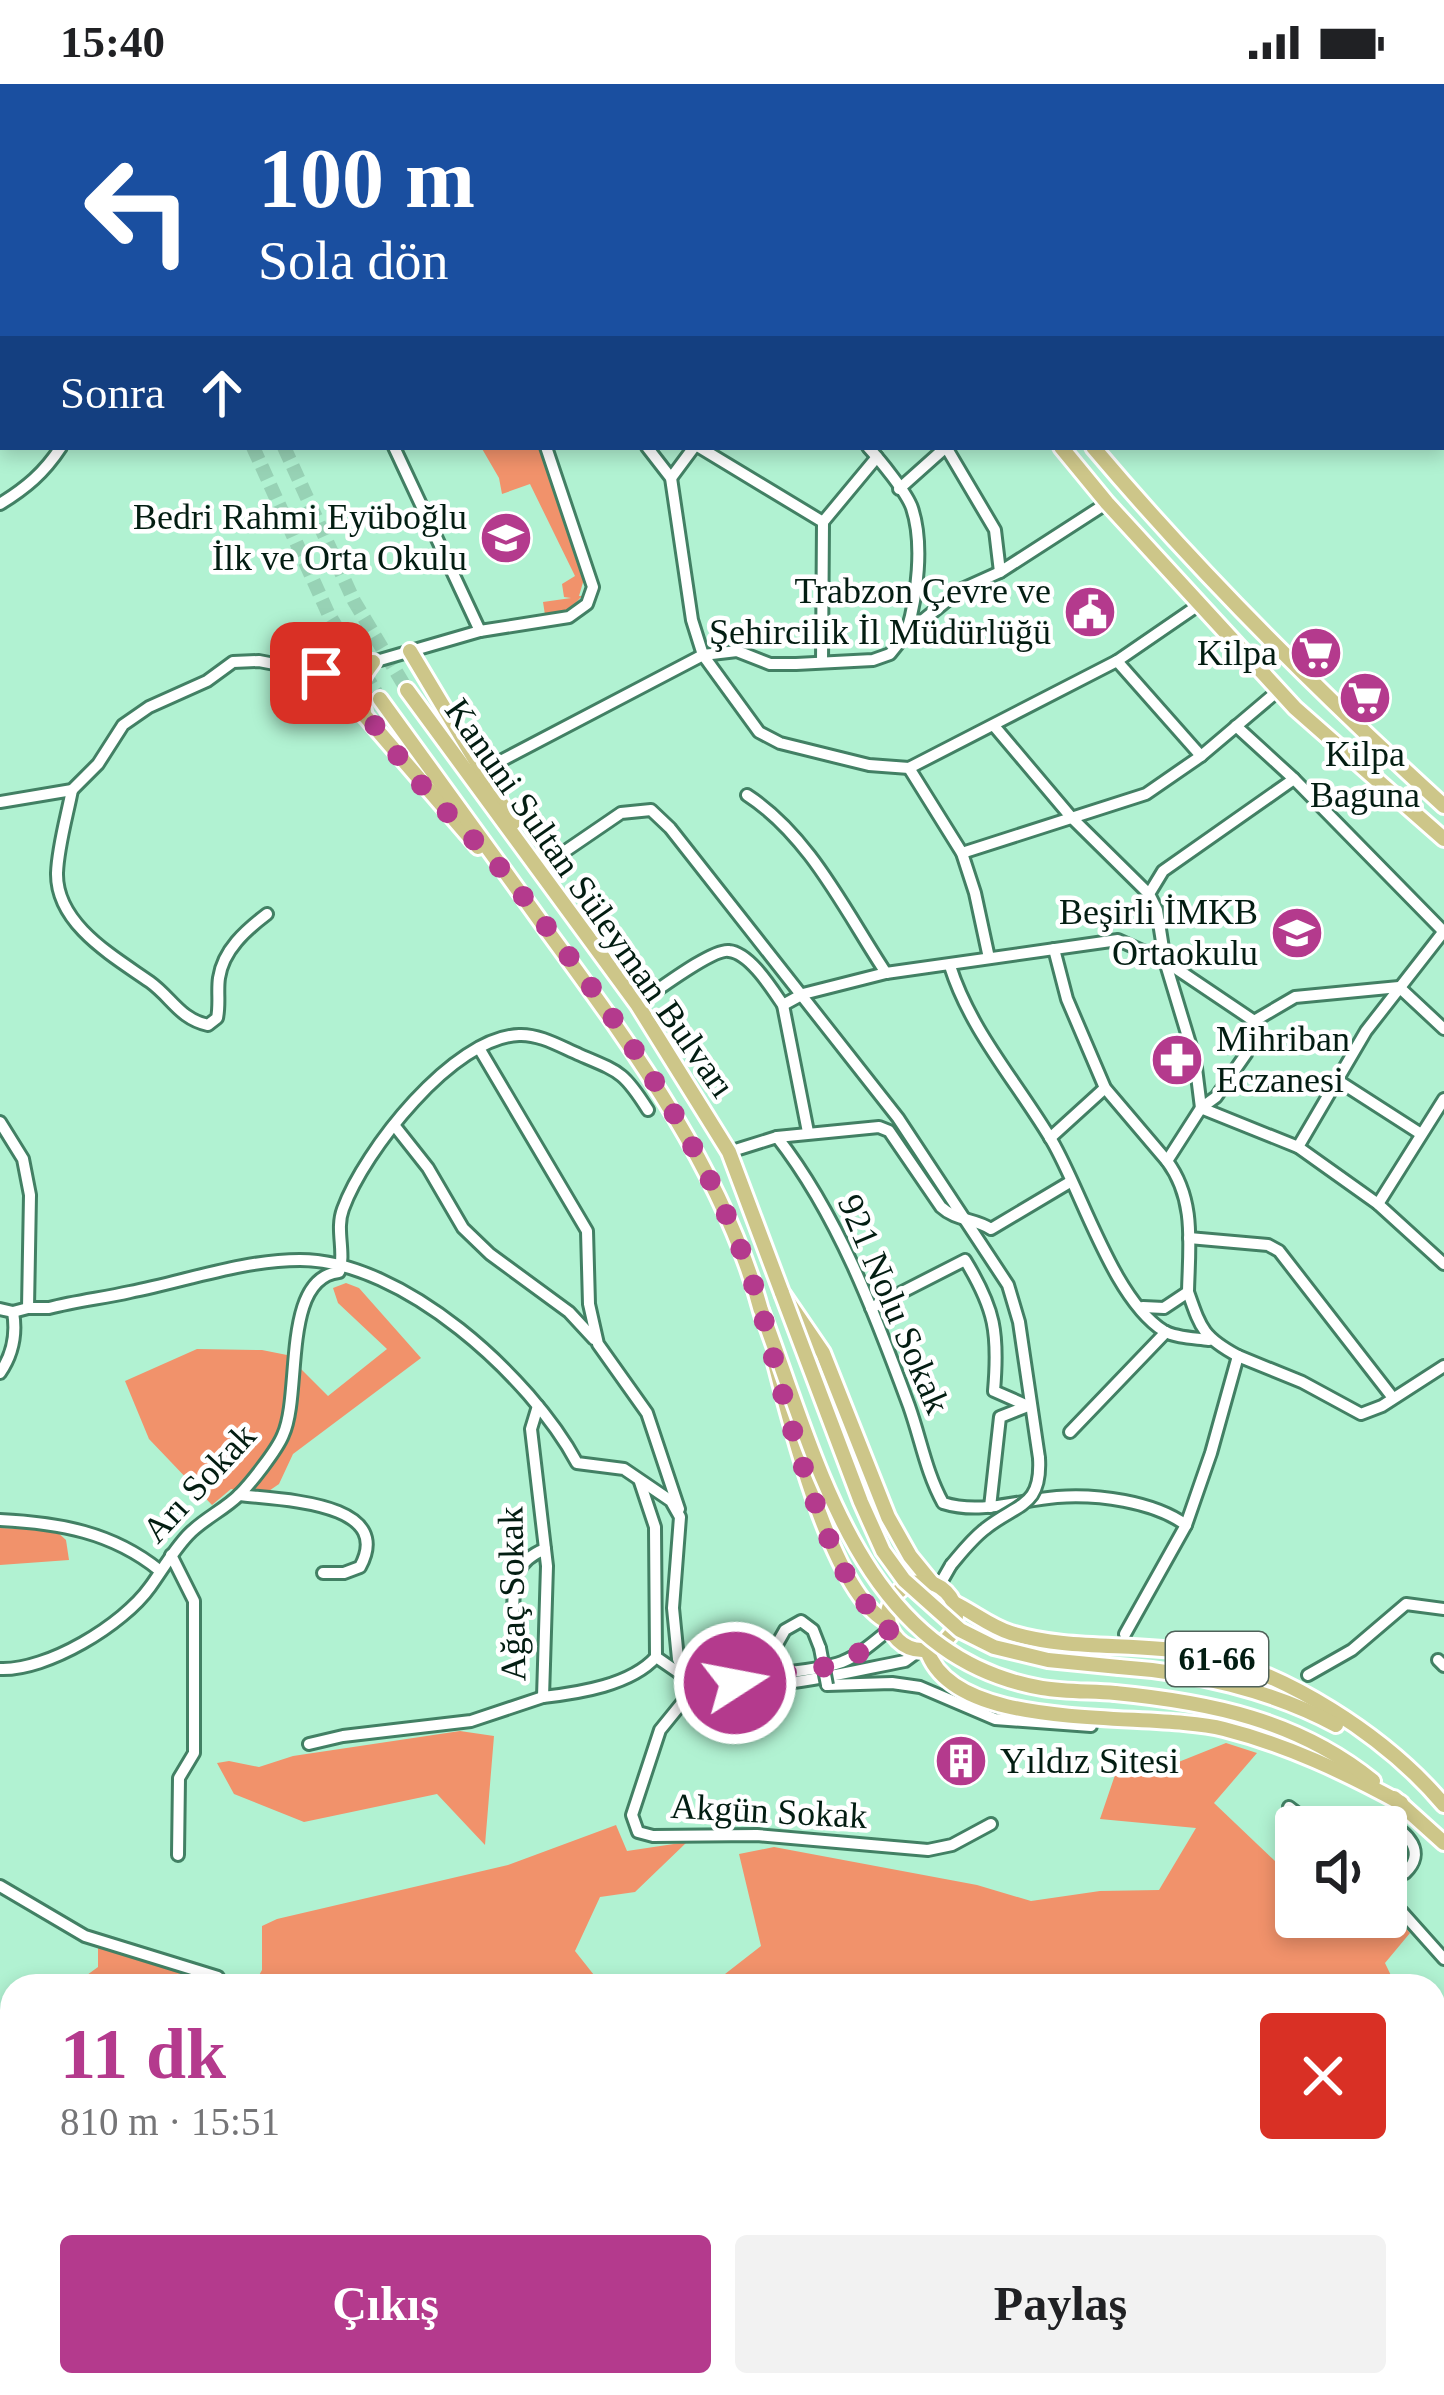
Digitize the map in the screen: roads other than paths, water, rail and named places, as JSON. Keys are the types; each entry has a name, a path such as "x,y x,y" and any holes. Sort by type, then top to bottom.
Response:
{"main road":[{"path":"1063,450 1279,690 1444,839"},
{"path":"1096,450 1152,517 1312,684 1444,806"},
{"name":"61-66","path":"410,651 486,772 538,870"},
{"path":"366,717 357,693 360,679 373,662"},
{"name":"61-66","path":"321,673 514,884"},
{"name":"Kanuni Sultan Süleyman Bulvarı","path":"407,690 637,1004 729,1152 861,1502 883,1551 904,1580 960,1630 994,1647 1048,1660 1159,1670 1307,1710 1365,1740 1444,1806"},
{"name":"Kanuni Sultan Süleyman Bulvarı","path":"380,699 613,1020 704,1169 743,1251 838,1515 864,1566 887,1597 947,1651 987,1672 1041,1688 1199,1703 1302,1734 1350,1762 1444,1843"},
{"name":"61-66","path":"782,1293 823,1353 888,1517 910,1556 954,1604 1005,1632 1042,1641 1194,1653 1238,1664 1357,1726 1397,1755 1444,1806"},
{"name":"61-66","path":"761,1310 784,1401 834,1552 872,1614 889,1625 899,1642 924,1650 932,1666 955,1686 1023,1710 1221,1728 1335,1768 1401,1803"},
{"path":"889,1625 889,1606 896,1593 909,1584 935,1585"},
{"path":"924,1650 941,1645 952,1633 954,1604"}],"street":[{"path":"0,504 37,479 59,450"},
{"path":"395,450 480,631"},
{"path":"266,914 238,936 225,962 219,977 217,1018 208,1025 190,1021 165,993 111,955 71,918 57,874 72,790 98,764 123,725 233,662 321,673 480,631 569,617 587,604 592,587 547,450"},
{"path":"649,450 671,478 692,620 704,655 759,732 780,743 869,765 909,768 1117,662 1200,604"},
{"path":"671,478 694,450"},
{"path":"701,450 823,522"},
{"path":"899,489 943,450"},
{"path":"948,450 994,530 1000,572"},
{"path":"822,662 823,522 872,452 912,505 916,532 913,610 906,634"},
{"path":"493,766 704,655 737,651 770,664 873,661 890,654 906,634 960,590 1000,572 1107,503"},
{"path":"1117,662 1201,756"},
{"path":"962,853 1145,794 1201,756 1279,690"},
{"path":"995,727 1071,817 1149,894 1195,1060 1201,1108"},
{"path":"1236,727 1294,779 1444,932 1366,1031 1298,1147"},
{"path":"909,768 962,853 989,958"},
{"path":"1149,894 1163,871 1294,779"},
{"path":"0,802 72,790"},
{"path":"747,795 794,833 886,973"},
{"path":"561,854 620,813 651,810 670,828 898,1118 1008,1285 1019,1322 1040,1484 1032,1498 988,1526 935,1585"},
{"path":"783,1005 803,994 886,973 1118,940 1165,962 1254,1021"},
{"path":"1054,949 1067,999 1105,1088 1167,1161 1184,1190 1188,1292 1209,1340"},
{"path":"637,1004 720,951 737,954 769,984 783,1005 808,1132"},
{"path":"950,966 962,1004 1050,1138 1114,1269 1166,1332 1209,1340 1361,1414 1444,1366"},
{"path":"1167,1161 1201,1108 1216,1097 1246,1054 1254,1021 1295,997 1400,986"},
{"path":"1400,986 1444,1029"},
{"path":"343,1265 342,1210 394,1125 443,1069 479,1048 516,1035 540,1038 626,1075 648,1110"},
{"path":"479,1048 587,1231 589,1304 598,1344"},
{"path":"1337,1080 1421,1134"},
{"path":"1050,1138 1105,1088"},
{"path":"1378,1204 1444,1099"},
{"path":"1201,1108 1298,1147 1378,1204 1440,1261 1444,1246"},
{"path":"0,1122 23,1159 30,1196 28,1308"},
{"path":"394,1125 428,1168 463,1228 568,1312 598,1344 647,1413 680,1517 673,1608 678,1658 686,1677"},
{"path":"729,1152 777,1137 879,1126 889,1131 941,1207 962,1220 976,1220 992,1229 1070,1182"},
{"name":"921 Nolu Sokak","path":"777,1137 824,1210 871,1308 917,1430 926,1472 943,1504 991,1507"},
{"path":"1189,1238 1268,1245 1279,1251 1393,1398"},
{"path":"0,1373 10,1359 14,1339 7,1311 50,1308 258,1264 302,1260 355,1267 436,1312 496,1356 560,1432 577,1462 624,1469 671,1501 680,1517"},
{"path":"871,1308 965,1260 989,1300 996,1335 994,1391 1028,1406"},
{"name":"Arı Sokak","path":"0,1669 35,1666 98,1632 132,1607 191,1531 239,1495 286,1429 300,1317 314,1282 339,1272 343,1265"},
{"path":"1141,1307 1165,1308 1188,1292"},
{"path":"1070,1432 1166,1332"},
{"path":"1125,1634 1186,1525 1238,1356"},
{"name":"Ağaç Sokak","path":"538,1406 530,1429 549,1608 543,1697 579,1692 644,1670 656,1657"},
{"path":"1028,1406 1000,1417 991,1507 1086,1497 1139,1505 1186,1525"},
{"path":"639,1479 655,1527 656,1657 686,1677 763,1688 905,1661 924,1650"},
{"path":"239,1495 350,1515 364,1530 368,1553 360,1567 323,1573"},
{"path":"0,1520 42,1522 98,1534 159,1570"},
{"path":"513,1613 519,1565 545,1549"},
{"path":"172,1555 194,1601 194,1753 179,1778 178,1855"},
{"path":"1308,1675 1352,1650 1406,1604 1444,1609"},
{"path":"760,1674 785,1630 801,1621 813,1630 827,1684 906,1685 995,1719 1091,1726"},
{"path":"735,1683 760,1674 809,1670 843,1661 889,1625"},
{"name":"Akgün Sokak","path":"699,1682 660,1730 632,1815 638,1832 793,1837 928,1850 952,1845 991,1824"},
{"path":"308,1744 471,1721 543,1697"},
{"path":"1407,1835 1416,1853 1407,1871"},
{"path":"0,1886 85,1936 208,1974"},
{"path":"1407,1918 1444,1959"}],"tunnel":[{"path":"254,450 328,613 380,699"},
{"path":"285,450 354,601 407,690"}],"place":[{"name":"Bedri Rahmi Eyüboğlu İlk ve Orta Okulu","path":"506,538"},
{"name":"Trabzon Çevre ve Şehircilik İl Müdürlüğü","path":"1090,612"},
{"name":"Kilpa","path":"1316,653"},
{"name":"Kilpa Baguna","path":"1365,698"},
{"name":"Beşirli İMKB Ortaokulu","path":"1297,933"},
{"name":"Mihriban Eczanesi","path":"1177,1060"},
{"name":"Yıldız Sitesi","path":"961,1761"}]}
